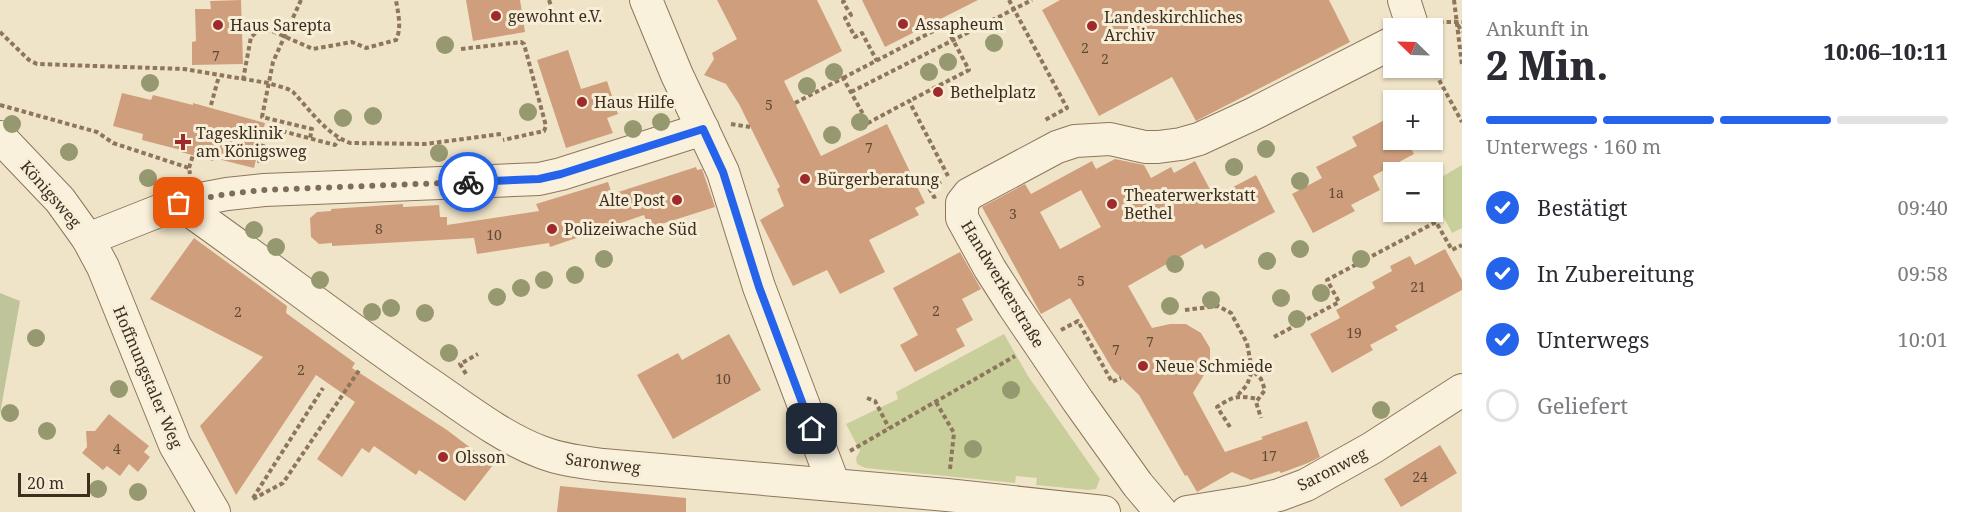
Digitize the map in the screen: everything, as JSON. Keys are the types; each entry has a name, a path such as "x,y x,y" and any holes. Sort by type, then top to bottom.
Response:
{"street":[{"path":"646,0 677,75 723,172 759,287 830,475"},
{"path":"1404,0 1423,18"},
{"name":"Handwerkerstraße","path":"1161,512 1132,477 997,280 962,218 962,203 969,194 1057,147 1075,141 1090,131 1110,140 1144,147 1158,147 1199,139 1383,48"},
{"name":"Königsweg","path":"0,137 60,200 88,239 188,201 264,190 539,179 703,129"},
{"name":"Saronweg","path":"188,201 376,346 461,405 514,439 542,453 603,465 830,475 947,495 1104,512"},
{"name":"Hoffnungstaler Weg","path":"88,239 103,267 175,444 214,512"},
{"name":"Saronweg","path":"1187,512 1249,502 1279,495 1306,485 1372,448 1462,390"}],"path":[{"path":"300,0 273,62 262,117 312,129 310,138"},
{"path":"243,80 251,37 254,34 265,30 272,31 313,49 352,42 366,48 396,40 399,34 399,22 396,0"},
{"path":"549,0 555,17"},
{"path":"845,0 843,2 850,15 845,18 855,37 862,33 877,61"},
{"path":"1009,0 1067,108 1037,124"},
{"path":"851,92 1032,0"},
{"path":"1437,18 1454,0"},
{"path":"1443,24 1462,22"},
{"path":"795,104 843,78 945,25 969,70 868,123 843,78"},
{"path":"1443,28 1462,32"},
{"path":"0,32 29,60 38,64 183,69 268,83 288,89 331,133 350,143 425,144 501,134"},
{"path":"1443,41 1462,64"},
{"path":"461,49 521,42 524,44 546,126 544,131 503,140"},
{"path":"211,105 219,76"},
{"path":"1438,78 1462,122"},
{"path":"909,101 946,172"},
{"path":"0,105 97,132 113,143 189,168"},
{"path":"264,190 258,167 267,127 335,145 339,139"},
{"path":"188,201 189,168 193,155"},
{"path":"1274,337 1339,302 1328,280 1436,222 1452,250 1462,245"},
{"path":"1185,310 1218,306 1231,313 1247,343 1252,370 1250,379 1238,396"},
{"path":"830,475 889,428 1078,321 1112,382 1121,378"},
{"path":"323,388 253,499 283,483 376,346"},
{"path":"469,378 460,364 478,354"},
{"path":"1252,370 1261,379 1265,390 1256,402 1261,417"},
{"path":"1230,427 1217,407 1238,396 1258,399"},
{"path":"867,398 875,402 889,428"},
{"path":"936,402 954,433 949,474"}],"green space":[{"path":"1462,165 1462,228 1452,233 1443,216 1443,176"},
{"path":"0,293 20,301 0,414"},
{"path":"1004,334 1028,376 1100,479 1096,489 1036,485 1037,478 1016,476 1015,483 865,468 857,464 856,458 860,451 846,424 898,399 896,392"}],"building":[{"name":"Haus Sarepta","path":"241,0 243,64 192,65 192,42 196,41 195,9 211,9 210,1"},
{"name":"gewohnt e.V.","path":"466,0 520,0 525,32 473,41"},
{"path":"717,0 817,0 842,51 784,81 821,156 887,124 925,203 915,208 919,215 869,240 885,272 840,294 827,270 793,286 760,220 784,206 777,189 780,187 739,104 726,84 704,75 714,59 712,53 737,39"},
{"name":"Assapheum","path":"862,0 978,0 885,47"},
{"path":"1060,0 1329,0 1350,42 1196,121 1172,77 1099,116 1042,10"},
{"name":"Haus Hilfe","path":"568,50 581,89 607,81 618,114 607,118 613,133 566,148 537,60"},
{"path":"122,93 151,100 153,95 193,105 193,103 265,123 254,168 214,158 213,161 181,152 181,150 142,140 143,134 113,126"},
{"path":"1383,121 1383,150 1412,150 1414,154 1399,162 1383,162 1383,171 1373,176 1380,190 1351,205 1355,211 1313,233 1292,194 1322,178 1316,167 1357,146 1352,137"},
{"path":"1115,159 1144,165 1151,178 1171,167 1174,173 1195,161 1214,197 1256,175 1275,212 1205,249 1202,244 1128,286 1152,328 1170,324 1186,324 1201,333 1210,348 1210,365 1193,393 1225,452 1307,421 1320,457 1281,473 1279,471 1251,480 1232,472 1197,492 1187,475 1185,476 1139,395 1113,370 1070,298 1041,314 982,207 1025,184 1031,194 1092,161 1096,169","holes":["1081,190 1101,227 1060,249 1040,212"]},
{"path":"696,167 697,170 702,169 715,207 649,228 644,215 550,247 549,243 477,254 474,238 332,246 332,243 319,244 311,237 310,218 317,212 331,211 331,209 403,204 403,207 439,205 440,217 447,217 447,225 539,211 536,204 608,182 612,194"},
{"path":"194,238 287,306 286,313 355,363 352,368 447,430 493,465 465,501 419,470 416,475 374,446 369,453 362,448 342,477 317,459 355,402 316,375 236,495 200,426 263,357 150,299"},
{"path":"1445,249 1462,280 1462,290 1395,326 1398,330 1370,345 1373,350 1332,373 1310,334 1340,318 1336,310 1375,288 1372,282 1392,271 1390,266 1410,256 1415,265"},
{"path":"960,252 981,289 962,299 973,320 956,329 965,346 915,372 900,345 918,335 893,288"},
{"path":"729,334 761,390 673,439 637,375 678,353 682,360"},
{"path":"109,414 149,446 144,452 150,457 138,472 129,464 120,476 107,466 103,470 82,453 87,447 86,431 95,431"},
{"path":"1440,445 1457,473 1401,507 1384,479"},
{"path":"560,486 686,498 686,512 557,512"}],"way so far":[{"path":"179,203 264,190 468,182"}],"place":[{"name":"gewohnt e.V.","path":"496,16"},
{"name":"Assapheum","path":"903,24"},
{"name":"Haus Sarepta","path":"218,25"},
{"name":"Landeskirchliches Archiv","path":"1092,26"},
{"name":"Bethelplatz","path":"938,92"},
{"name":"Haus Hilfe","path":"582,102"},
{"name":"Tagesklinik am Königsweg","path":"183,142"},
{"name":"Bürgerberatung","path":"805,179"},
{"name":"Alte Post","path":"677,200"},
{"name":"Theaterwerkstatt Bethel","path":"1112,204"},
{"name":"Polizeiwache Süd","path":"552,229"},
{"name":"Neue Schmiede","path":"1143,366"},
{"name":"Olsson","path":"443,457"}],"route":[{"path":"468,182 539,179 703,129 723,172 759,287 812,429"}]}
